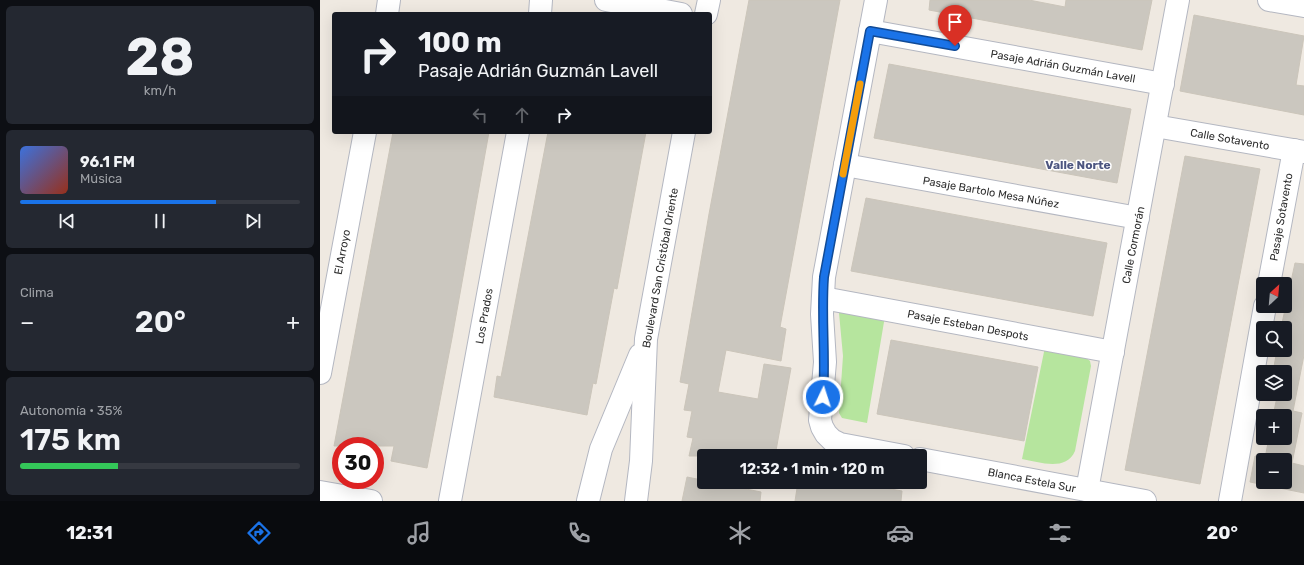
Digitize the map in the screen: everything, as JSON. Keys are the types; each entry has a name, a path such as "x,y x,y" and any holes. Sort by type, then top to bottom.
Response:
{"street":[{"path":"387,12 389,0"},
{"path":"540,12 541,0"},
{"path":"606,0 670,12"},
{"path":"706,12 709,0"},
{"path":"867,449 840,444 826,434 820,420 825,362 823,298 824,277 876,0"},
{"name":"Calle Cormorán","path":"1087,490 1178,0"},
{"path":"1269,0 1304,6"},
{"name":"Pasaje Adrián Guzmán Lavell","path":"870,31 1163,84"},
{"name":"Calle Sotavento","path":"1155,126 1299,151"},
{"name":"El Arroyo","path":"320,372 365,134"},
{"name":"Los Prados","path":"450,501 518,134"},
{"name":"Boulevard San Cristóbal Oriente","path":"636,501 641,461 646,339 684,134"},
{"name":"Pasaje Sotavento","path":"1271,277 1299,151"},
{"name":"Pasaje Bartolo Mesa Núñez","path":"845,165 1138,218"},
{"name":"Pasaje Esteban Despots","path":"823,298 1113,352"},
{"path":"1230,501 1264,313"},
{"path":"588,501 602,448 646,339"},
{"name":"Blanca Estela Sur","path":"927,460 1145,501"},
{"path":"320,492 371,501"}],"green space":[{"path":"842,308 885,316 867,423 842,418 839,413 843,356 839,313"},
{"path":"1045,347 1086,358 1090,361 1091,366 1075,451 1065,462 1059,464 1022,459"}],"building":[{"path":"749,0 840,0 780,327 786,329 781,361 726,350 718,392 758,399 764,364 791,368 776,449 697,449 697,456 689,456 693,438 687,437 692,411 684,410 689,384 680,382 709,214"},
{"path":"930,0 1029,0 1065,7 1066,0 1152,0 1142,50 929,10"},
{"path":"1194,15 1304,36 1296,85 1304,86 1304,115 1180,91"},
{"path":"889,64 1131,109 1117,183 874,138"},
{"path":"393,134 489,134 427,468 391,461 394,446 384,446 384,437 336,437"},
{"path":"548,134 646,134 617,289 614,288 596,384 593,383 587,415 494,397 497,376 501,377"},
{"path":"1185,156 1260,169 1200,484 1125,470"},
{"path":"866,198 1107,243 1093,316 851,271"},
{"path":"1295,263 1304,264 1304,355 1293,411 1302,413 1292,463 1292,453 1266,453 1268,445 1292,445 1292,409 1274,409 1276,401 1292,401 1292,365 1274,365 1276,357 1292,357 1292,321 1283,321 1284,313 1292,313 1292,277"},
{"path":"891,340 1038,367 1024,441 877,414"},
{"path":"1256,456 1256,483 1250,482"},
{"path":"1292,463 1304,466 1304,493 1284,489 1292,489"},
{"path":"687,477 697,479 697,489 746,489 761,492 760,501 682,501"},
{"path":"797,489 891,489 902,491 901,501 795,501"}],"slow traffic":[{"path":"843,174 860,84"}],"district":[{"name":"Valle Norte","path":"1078,165"}],"route":[{"path":"823,397 825,362 822,314 824,277 870,31 955,46"}]}
